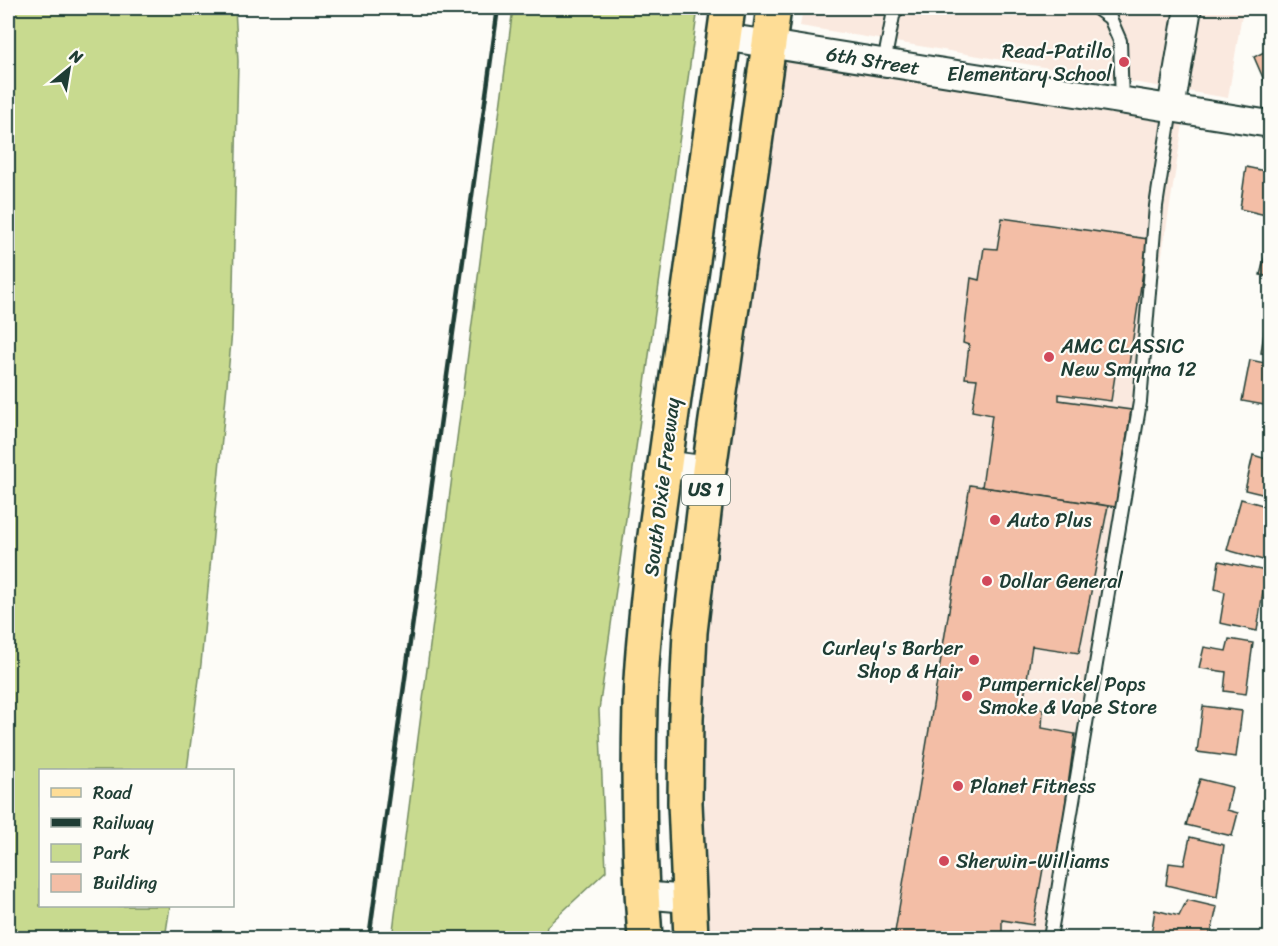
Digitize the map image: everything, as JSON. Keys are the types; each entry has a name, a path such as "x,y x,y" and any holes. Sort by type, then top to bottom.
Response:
{"main road":[{"name":"US 1","path":"691,939 685,803 686,708 691,621 709,470 774,8"},
{"name":"South Dixie Freeway","path":"645,939 642,895 640,705 650,573 726,22"}],"street":[{"path":"1171,110 1188,8"},
{"name":"6th Street","path":"726,22 768,45 1270,124"},
{"path":"664,464 709,470"},
{"path":"642,895 688,899"}],"lane":[{"path":"884,63 893,16 898,8"},
{"path":"1096,8 1110,18 1120,41 1122,102"},
{"path":"1050,939 1140,402 1156,206 1171,110"}],"shaded area":[{"name":"Read-Patillo Elementary School","path":"803,8 1243,8 1228,98 800,26"},
{"path":"778,60 1183,124 1052,938 709,938 704,905 706,660 719,490"}],"green space":[{"path":"8,8 235,8 238,61 232,331 201,664 187,769 39,769 39,907 170,907 165,938 8,938"},
{"path":"513,8 698,8 599,710 606,871 547,926 545,938 392,938"}],"building":[{"path":"1270,49 1270,85 1267,87 1254,57"},
{"path":"1246,167 1270,172 1270,216 1240,209"},
{"name":"AMC CLASSIC New Smyrna 12","path":"1002,218 1148,239 1128,371 1116,369 1111,401 1059,394 1059,400 1131,410 1116,507 982,487 992,415 972,411 977,379 965,378 969,345 963,343 971,278 979,280 984,248 997,249"},
{"path":"1270,237 1270,277 1260,275"},
{"path":"1270,293 1270,354 1261,353"},
{"path":"1250,360 1270,364 1270,406 1242,401"},
{"path":"1253,455 1270,460 1270,496 1245,490"},
{"path":"970,485 1108,506 1079,653 1032,646 1023,705 1043,709 1042,728 1075,734 1057,866 1044,863 1033,925 1002,920 1002,938 894,938"},
{"path":"1241,499 1270,507 1270,562 1227,550"},
{"path":"1219,561 1266,571 1257,631 1220,623 1225,592 1215,589"},
{"path":"1229,639 1253,643 1246,694 1224,691 1226,672 1199,668 1204,647 1226,651"},
{"path":"1203,706 1242,711 1236,757 1197,752"},
{"path":"1200,779 1232,787 1227,810 1238,813 1232,836 1186,825"},
{"path":"1190,837 1224,845 1217,897 1166,885 1169,863 1184,865"},
{"path":"1187,900 1217,907 1210,938 1170,938 1151,935 1155,910 1179,916"}],"railway":[{"path":"369,938 498,8"}],"place":[{"name":"Read-Patillo Elementary School","path":"1124,62"},
{"name":"AMC CLASSIC New Smyrna 12","path":"1049,357"},
{"name":"Auto Plus","path":"995,520"},
{"name":"Dollar General","path":"987,581"},
{"name":"Curley's Barber Shop & Hair","path":"974,660"},
{"name":"Pumpernickel Pops Smoke & Vape Store","path":"967,696"},
{"name":"Planet Fitness","path":"958,786"},
{"name":"Sherwin-Williams","path":"944,861"}]}
